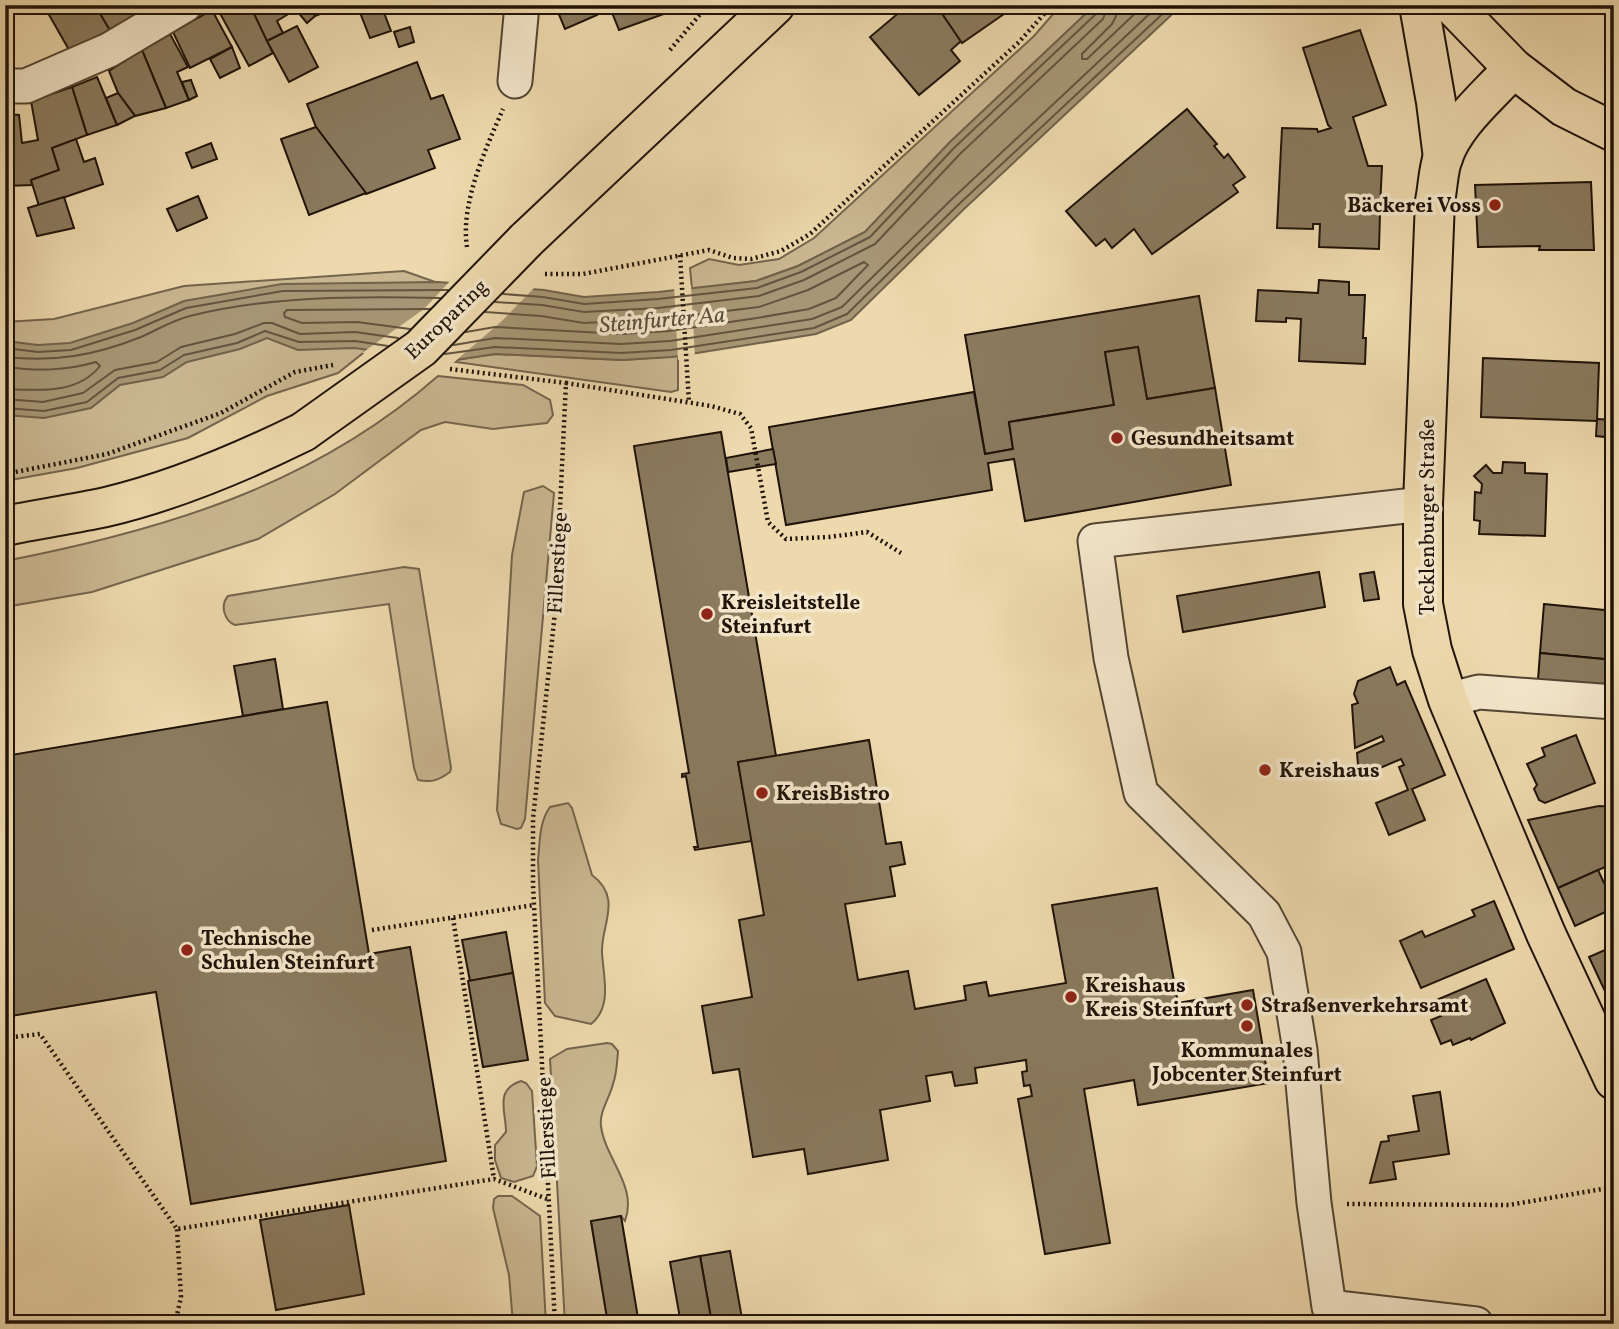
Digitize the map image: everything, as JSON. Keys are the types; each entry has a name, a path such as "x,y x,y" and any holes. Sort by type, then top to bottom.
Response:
{"main road":[{"name":"Europaring","path":"5,526 108,506 173,486 241,463 303,432 421,348 526,240 775,5"},
{"path":"1419,5 1443,158"},
{"path":"1452,5 1513,68 1564,107 1614,132"},
{"name":"Tecklenburger Straße","path":"1513,68 1464,119 1443,158 1436,201 1423,504 1423,604 1432,650 1448,700 1546,934 1603,1032 1614,1080"}],"street":[{"path":"5,86 26,86 108,50 185,5"},
{"path":"516,81 522,5"},
{"path":"1423,504 1095,541 1111,658 1141,793 1264,914 1284,952 1300,1050 1314,1203 1329,1307 1476,1324"},
{"path":"1448,700 1479,692 1614,702"}],"path":[{"path":"549,275 583,274 709,250 733,258 751,259 781,251 810,234 1019,42 1052,5"},
{"path":"469,254 464,231 480,162 516,81"},
{"path":"680,255 689,403"},
{"path":"5,474 107,454 221,413 295,372 337,364"},
{"path":"445,369 566,383 740,414 751,428 768,522 786,539 867,532 901,553"},
{"name":"Fillerstiege","path":"555,1324 534,905 533,819 555,612 566,383"},
{"path":"372,930 534,905"},
{"path":"453,918 494,1179"},
{"path":"5,1038 40,1034 177,1229 181,1297 175,1324"},
{"path":"177,1229 494,1179 550,1200"},
{"path":"1314,1203 1509,1205 1614,1187"}],"shaded area":[{"path":"1061,5 1095,5 949,143 865,232 798,266 756,281 692,289 690,268 709,259 739,265 779,259 814,238 1034,36"},
{"path":"404,271 447,286 338,373 267,396 188,438 77,468 5,481 5,322 54,319 184,286"},
{"path":"495,354 622,360 678,356 678,390 671,392 449,361"},
{"path":"438,376 523,385 550,400 553,415 547,423 493,429 445,422 421,430 335,494 258,539 92,592 5,607 5,561 123,534 180,518 235,498 341,447 390,414"},
{"path":"543,486 554,493 525,819 521,828 517,829 501,824 497,810 512,555 524,492"},
{"path":"404,567 419,569 451,768 446,775 431,781 418,780 414,768 389,604 235,625 228,620 224,608 228,596"},
{"path":"568,803 572,808 592,875 601,884 609,902 602,952 604,1000 598,1017 591,1024 555,1016 545,1003 538,860 540,839 544,819 550,807"},
{"path":"612,1044 618,1051 615,1076 603,1110 601,1126 608,1150 624,1184 628,1208 625,1221 621,1216 591,1222 608,1324 565,1324 550,1059 567,1049"},
{"path":"521,1081 532,1091 537,1166 533,1176 514,1182 501,1178 495,1160 495,1145 506,1132 504,1096 507,1090"},
{"path":"498,1196 512,1196 540,1216 546,1324 513,1324 509,1275 493,1208 494,1199"}],"water":[{"name":"Steinfurter Aa","path":"1095,5 1182,5 963,210 851,320 816,334 672,357 622,360 495,354 449,361 354,348 298,350 267,338 240,349 187,362 163,377 120,385 91,408 44,418 5,415 5,341 38,345 70,343 133,323 184,301 282,284 438,282 544,290 584,297 756,281 798,266 865,232 949,143"}],"pier":[{"path":"451,280 536,286 502,321 452,364 362,353 424,309"},
{"path":"691,285 695,357 678,360 674,287"}],"building":[{"path":"61,5 95,5 111,32 72,55 48,13"},
{"path":"95,5 157,5 111,32"},
{"path":"221,5 250,5 273,53 249,66 217,8"},
{"path":"250,5 303,5 277,21 283,33 267,41"},
{"path":"303,5 309,5 315,16 307,23 296,10"},
{"path":"309,5 311,6 344,5 315,16"},
{"path":"371,5 381,5 391,31 370,38 359,10"},
{"path":"555,5 592,5 597,15 565,29"},
{"path":"609,5 686,5 686,6 619,30"},
{"path":"908,5 913,5 916,9 921,5 946,5 941,12 961,41 951,50 960,61 919,95 870,37"},
{"path":"950,5 1017,5 962,43 941,12"},
{"path":"212,10 232,47 190,68 173,32"},
{"path":"297,26 318,67 289,82 267,41"},
{"path":"410,27 414,42 399,47 394,32"},
{"path":"1360,30 1386,105 1353,117 1368,166 1382,166 1380,207 1376,207 1376,213 1380,213 1379,249 1319,247 1320,224 1313,224 1313,229 1277,228 1282,128 1317,129 1318,132 1331,128 1303,48"},
{"path":"170,34 188,67 177,72 189,100 166,108 142,50"},
{"path":"232,47 240,68 220,78 210,59"},
{"path":"142,50 166,108 135,116 118,93 109,71"},
{"path":"417,62 431,99 443,95 460,139 428,150 435,168 366,194 316,127 307,104"},
{"path":"97,77 117,125 87,135 72,87"},
{"path":"191,80 197,96 189,100 182,82"},
{"path":"72,87 87,135 52,148 59,170 31,180 32,185 5,186 5,114 19,115 22,143 38,140 31,101"},
{"path":"118,93 135,116 117,125 106,98"},
{"path":"1187,109 1217,144 1214,146 1224,158 1228,154 1245,177 1233,185 1238,192 1152,254 1134,229 1112,248 1105,239 1096,246 1066,211"},
{"path":"316,127 366,193 309,215 281,139"},
{"path":"76,139 84,162 95,158 103,184 39,206 31,180 59,170 52,148"},
{"path":"211,143 217,159 192,168 186,153"},
{"path":"1591,182 1594,250 1539,250 1540,246 1478,247 1475,185"},
{"path":"198,196 207,218 177,231 167,209"},
{"path":"64,197 74,228 37,236 28,208"},
{"path":"1319,280 1349,282 1349,295 1365,295 1365,364 1299,361 1301,319 1286,318 1286,322 1256,321 1258,290 1318,293"},
{"path":"1199,296 1215,388 1147,399 1138,347 1105,352 1114,405 1009,422 1013,449 985,454 965,335"},
{"name":"Gesundheitsamt","path":"1138,347 1147,399 1215,388 1231,485 1025,521 1014,459 988,463 992,490 786,525 769,427 974,392 985,454 1013,449 1009,422 1114,405 1105,352"},
{"path":"1483,358 1599,363 1597,421 1481,417"},
{"path":"1597,419 1614,420 1614,438 1596,436"},
{"name":"Kreisleitstelle Steinfurt","path":"721,432 776,756 738,762 752,841 695,850 694,847 698,847 686,776 682,777 682,774 689,773 634,446"},
{"path":"773,449 776,464 728,472 726,458"},
{"path":"1503,462 1525,463 1525,473 1547,474 1545,536 1479,534 1480,521 1474,520 1475,492 1481,493 1482,484 1474,476 1486,465 1493,473 1502,473"},
{"path":"1319,572 1325,607 1183,632 1177,596"},
{"path":"1374,572 1379,599 1364,601 1360,574"},
{"path":"1544,604 1614,611 1614,660 1540,653"},
{"path":"1540,653 1614,660 1614,687 1538,680"},
{"path":"275,659 283,709 243,716 234,666"},
{"path":"1390,667 1397,685 1405,681 1445,775 1412,789 1425,820 1389,835 1376,803 1408,790 1399,767 1404,765 1401,759 1359,777 1357,753 1384,741 1382,736 1355,748 1352,705 1358,703 1354,694 1358,681"},
{"name":"Technische Schulen Steinfurt","path":"327,702 369,954 410,947 446,1161 191,1204 156,992 5,1017 5,756"},
{"path":"1576,735 1595,783 1545,803 1539,800 1534,789 1537,785 1527,764 1545,756 1542,748"},
{"name":"Kreishaus Kreis Steinfurt","path":"869,740 886,844 901,842 905,864 890,867 895,896 845,904 858,980 908,971 915,1009 966,1000 964,986 986,982 989,996 1066,983 1052,905 1157,888 1178,1003 1253,990 1269,1083 1138,1105 1134,1080 1084,1089 1110,1243 1045,1254 1018,1099 1032,1096 1030,1085 1024,1086 1022,1072 1027,1071 1026,1060 975,1068 977,1083 955,1086 952,1072 926,1076 930,1101 880,1110 888,1160 808,1174 804,1149 753,1157 739,1069 713,1073 702,1006 752,997 739,920 764,915 738,762"},
{"path":"1599,806 1614,807 1614,837 1606,838 1614,854 1614,863 1558,888 1528,820"},
{"path":"1598,870 1604,883 1614,879 1614,908 1575,926 1558,888"},
{"path":"1494,901 1514,949 1421,988 1400,941 1422,931 1425,937 1475,916 1472,910"},
{"path":"506,932 513,973 470,981 462,940"},
{"path":"1614,946 1614,1003 1611,1004 1589,957"},
{"path":"513,973 528,1060 483,1067 468,981"},
{"path":"1486,979 1505,1023 1471,1040 1470,1038 1453,1045 1451,1040 1441,1044 1431,1020 1441,1016 1434,1001"},
{"path":"1440,1092 1449,1154 1393,1162 1396,1179 1370,1183 1381,1142 1389,1141 1388,1136 1419,1131 1413,1096"},
{"path":"349,1205 364,1294 276,1310 260,1220"},
{"path":"621,1216 639,1324 608,1324 591,1221"},
{"path":"730,1251 743,1324 712,1324 700,1256"},
{"path":"700,1256 712,1324 681,1324 670,1262"}],"place":[{"name":"Bäckerei Voss","path":"1495,205"},
{"name":"Gesundheitsamt","path":"1117,438"},
{"name":"Kreisleitstelle Steinfurt","path":"707,614"},
{"name":"Kreishaus","path":"1265,770"},
{"name":"KreisBistro","path":"762,793"},
{"name":"Technische Schulen Steinfurt","path":"187,950"},
{"name":"Kreishaus Kreis Steinfurt","path":"1071,997"},
{"name":"Straßenverkehrsamt","path":"1247,1005"},
{"name":"Kommunales Jobcenter Steinfurt","path":"1247,1026"}]}
